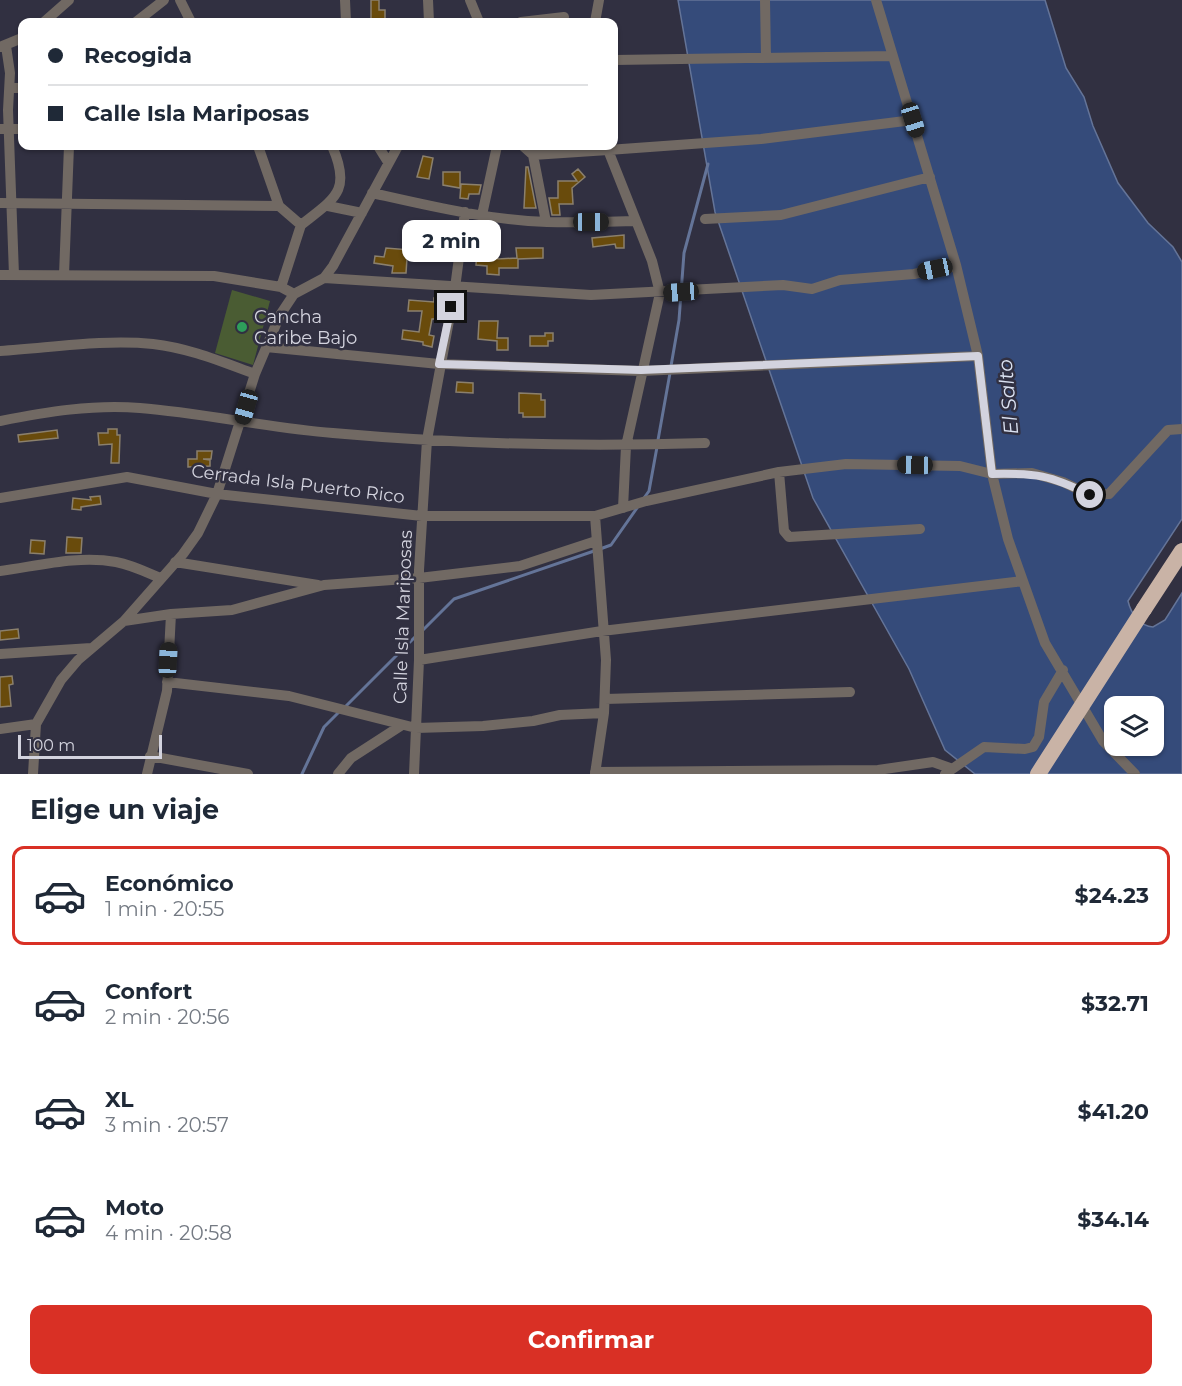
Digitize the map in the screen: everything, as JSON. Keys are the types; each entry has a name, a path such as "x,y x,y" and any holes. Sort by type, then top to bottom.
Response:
{"highway":[{"path":"1038,774 1182,551"}],"street":[{"path":"49,18 69,0"},
{"path":"141,18 164,0"},
{"path":"180,0 189,18"},
{"path":"345,0 345,18"},
{"path":"428,0 429,18"},
{"path":"470,0 477,18"},
{"path":"596,18 599,0"},
{"path":"765,0 766,58"},
{"path":"876,0 956,265 978,356 992,474 1008,538 1045,643 1103,741 1135,774"},
{"path":"550,18 564,16"},
{"path":"14,275 6,203 4,129 10,88 3,46 18,40"},
{"path":"618,60 893,57"},
{"path":"10,88 18,88"},
{"path":"618,147 761,139 913,120"},
{"path":"64,275 69,150"},
{"path":"259,150 279,206 301,225"},
{"path":"281,287 301,225 328,206 342,178 342,168 334,150"},
{"path":"380,150 388,162"},
{"path":"33,774 36,724 62,680 92,648 124,621 198,533 218,494 255,374 280,315 294,294 324,278 396,150"},
{"path":"483,215 496,150"},
{"path":"527,150 533,155 546,222"},
{"path":"533,155 587,150"},
{"path":"609,150 652,261 660,293 641,370 626,446 623,508"},
{"path":"705,219 781,215 930,177"},
{"path":"372,193 483,215 546,222 635,221"},
{"path":"6,203 279,206"},
{"path":"328,206 362,213"},
{"name":"Calle Isla Mariposas","path":"414,774 419,660 419,578 427,440 439,364 455,288 465,212"},
{"path":"324,278 591,295 783,285 812,289 840,280 914,274 956,265"},
{"path":"0,275 214,276 281,287 294,294"},
{"path":"0,351 103,344 152,344 183,349 255,374"},
{"path":"266,347 439,364 641,370 978,356"},
{"path":"0,421 72,410 138,408 241,423 427,440 626,446 705,443"},
{"name":"Cerrada Isla Puerto Rico","path":"0,498 126,477 218,494 422,516 596,516 779,472 846,464 960,466 992,474 1032,473 1063,482 1090,495 1109,494 1167,430 1182,429"},
{"path":"779,472 784,531 789,537 920,529"},
{"path":"596,516 602,632 606,660 604,713 595,773 878,770 933,762 948,771 984,747 1025,750 1033,747 1039,737 1044,702 1063,670"},
{"path":"124,621 171,614 232,610 324,585 419,578 520,566 596,541"},
{"path":"0,571 79,560 103,560 132,566 160,578"},
{"path":"175,562 324,585"},
{"path":"419,660 602,632 1023,581"},
{"path":"147,774 167,682 171,614"},
{"path":"0,654 92,648"},
{"path":"167,682 289,696 416,728 483,726 533,721 560,714 604,713"},
{"path":"605,699 850,692"},
{"path":"0,729 36,724"},
{"path":"338,774 351,758 402,724"},
{"path":"150,756 248,774"}],"green space":[{"name":"Cancha Caribe Bajo","path":"232,290 270,301 253,365 215,353"}],"water":[{"name":"El Salto","path":"678,0 1045,0 1066,68 1084,97 1093,126 1118,183 1148,223 1173,247 1182,262 1182,519 1128,601 1137,618 1153,627 1165,620 1182,593 1182,774 975,774 945,750 909,669 813,498 715,212"}],"building":[{"path":"371,0 379,0 379,10 385,10 385,18 371,18"},
{"path":"423,156 433,158 429,179 417,177"},
{"path":"526,167 528,167 536,208 524,208"},
{"path":"578,169 585,177 572,188 573,204 559,204 560,215 552,215 549,198 558,198 558,181 577,181 572,174"},
{"path":"443,172 460,172 460,188 443,185"},
{"path":"461,184 481,185 479,194 469,194 468,199 460,198"},
{"path":"428,230 427,240 438,241 438,252 450,252 450,260 407,258 406,273 392,273 393,266 374,263 375,256 384,257 386,248 410,250 410,232"},
{"path":"624,235 624,248 616,248 615,244 593,247 592,238"},
{"path":"516,248 543,248 543,258 518,259 518,268 499,268 499,275 487,274 487,266 476,265 477,251 497,251 498,259 517,258"},
{"path":"434,298 443,299 442,319 432,319 429,335 434,336 432,347 423,345 423,342 402,339 403,330 419,332 422,311 408,311 409,300 434,302"},
{"path":"479,321 498,321 497,338 508,338 508,350 497,350 497,341 478,339"},
{"path":"545,333 553,333 553,341 548,341 548,346 530,346 530,336 545,336"},
{"path":"457,382 473,383 473,393 456,392"},
{"path":"519,393 541,394 541,400 545,400 545,417 523,417 523,413 519,413"},
{"path":"108,429 117,429 117,435 120,435 119,463 111,463 112,444 99,445 98,433 108,433"},
{"path":"57,430 58,438 19,442 18,435"},
{"path":"197,451 212,451 211,459 203,459 210,460 210,466 188,467 188,459 197,459"},
{"path":"100,496 101,504 81,507 81,510 72,509 73,498 91,500 90,497"},
{"path":"67,537 82,538 81,553 66,553"},
{"path":"31,540 45,541 44,554 30,553"},
{"path":"18,629 19,638 0,640 0,631"},
{"path":"12,676 13,684 9,685 11,706 0,707 0,677"}],"waterway":[{"path":"671,366 679,320 684,253 708,164"},
{"path":"658,440 670,373"},
{"path":"644,498 649,491 657,447"},
{"path":"600,549 611,545 637,508"},
{"path":"423,630 454,599 594,551"},
{"path":"344,708 416,636"},
{"path":"302,774 324,727 339,712"}],"place":[{"name":"Cancha Caribe Bajo","path":"242,327"}],"route":[{"path":"451,307 439,364 641,370 978,356 992,474 1032,473 1063,482 1090,495"}]}
